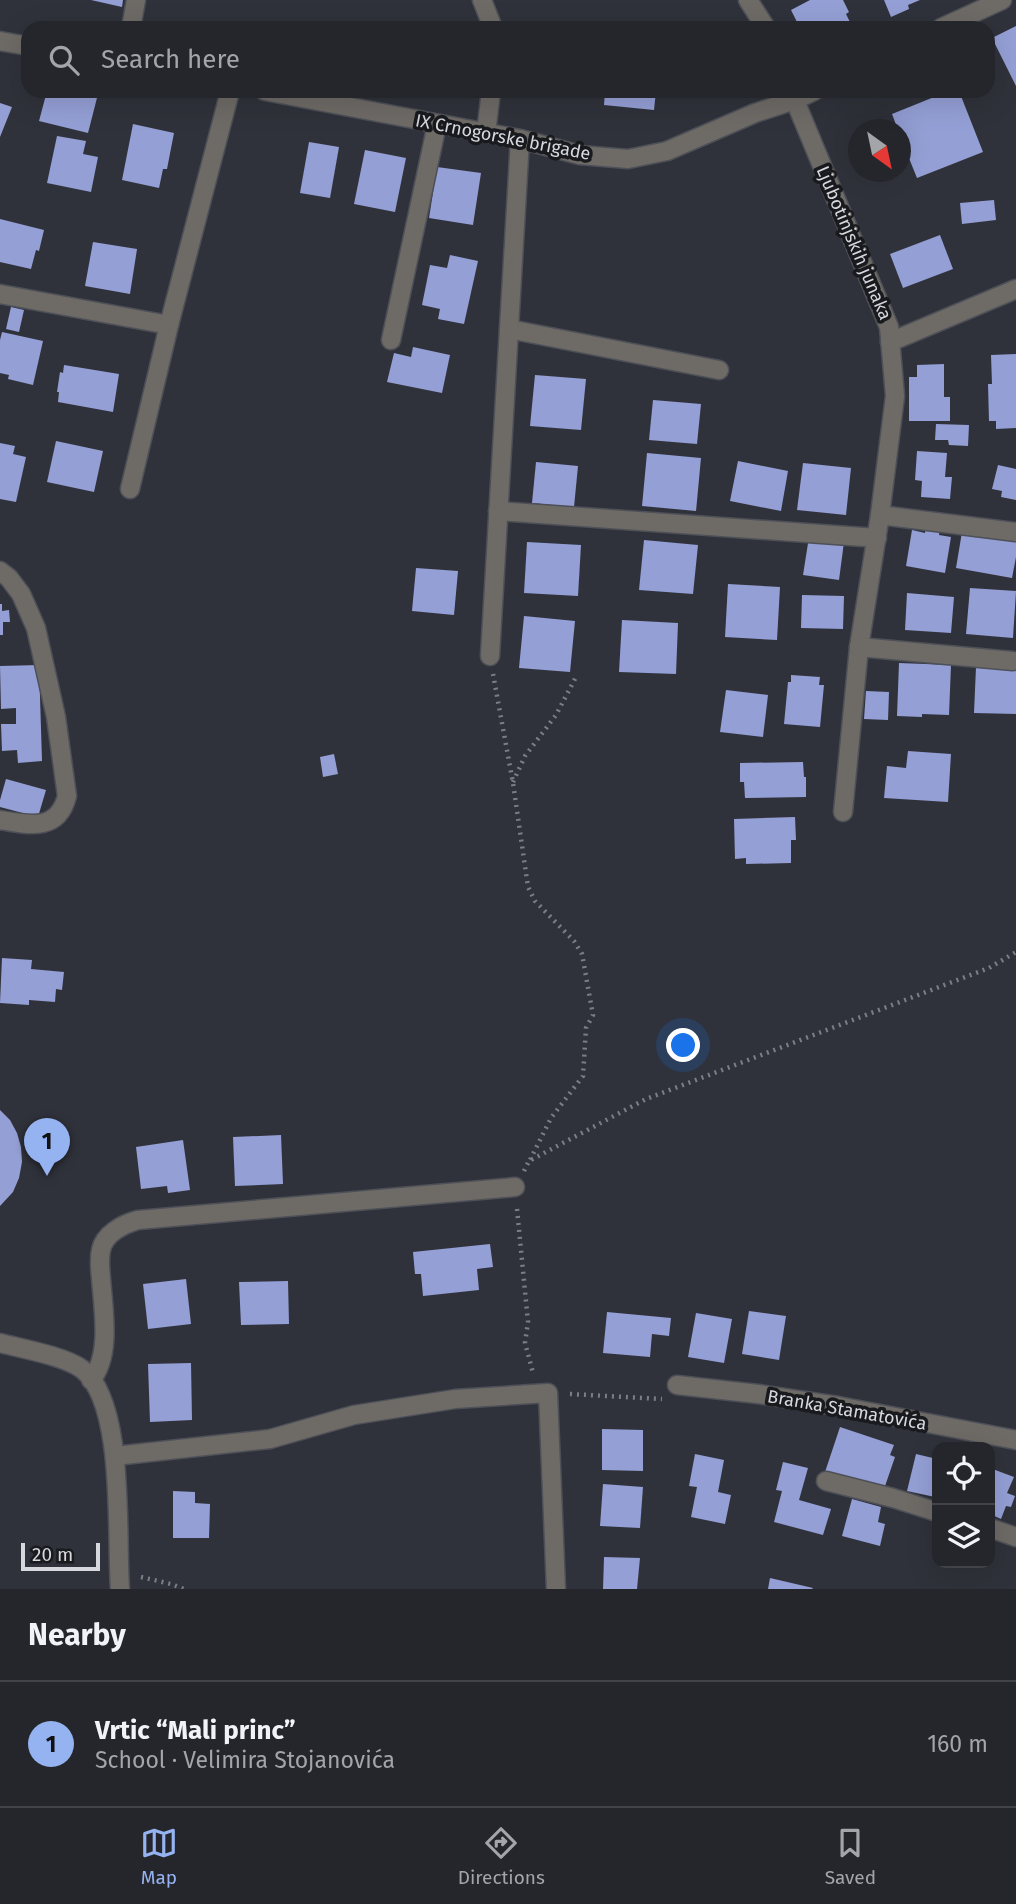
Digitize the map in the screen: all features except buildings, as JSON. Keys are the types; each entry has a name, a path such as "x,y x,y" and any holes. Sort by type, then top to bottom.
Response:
{"street":[{"path":"132,21 136,0"},
{"path":"482,0 490,21"},
{"path":"748,0 762,21"},
{"path":"952,21 975,5 1002,0"},
{"path":"0,41 21,45"},
{"path":"130,489 169,325 228,98"},
{"name":"IX Crnogorske brigade","path":"301,98 520,139 580,155 628,159 667,151 789,98"},
{"path":"486,133 490,98"},
{"name":"Ljubotinjskih junaka","path":"794,98 889,327 895,396 877,538 859,647 843,812"},
{"path":"391,340 437,124"},
{"path":"490,656 520,139"},
{"path":"890,342 1016,289"},
{"path":"0,294 169,325"},
{"path":"509,329 719,370"},
{"path":"498,511 877,538"},
{"path":"880,515 1016,532"},
{"path":"0,571 21,594 36,628 55,717 67,796 64,808 48,822 32,826 0,820"},
{"path":"859,647 1013,661"},
{"path":"91,1380 100,1368 103,1355 101,1249 108,1237 123,1225 138,1220 515,1187"},
{"path":"0,1343 74,1364 85,1371 100,1394 115,1456 119,1580"},
{"name":"Branka Stamatovića","path":"681,1386 838,1406 1016,1440"},
{"path":"115,1456 270,1439 355,1415 455,1399 544,1393 556,1589"},
{"path":"826,1481 932,1509"},
{"path":"995,1530 1016,1537"}],"path":[{"path":"490,656 528,887 535,901 574,941 582,954 593,1015 586,1028 583,1076 551,1118 515,1187 528,1322 525,1343 544,1393 684,1400 681,1386"},
{"path":"513,783 525,756 556,715 576,677"},
{"path":"529,1161 646,1099 989,968 1016,952"},
{"path":"119,1580 171,1584 184,1589"}],"place":[{"name":"Vrtic “Mali princ”","path":"47,1176"}]}
